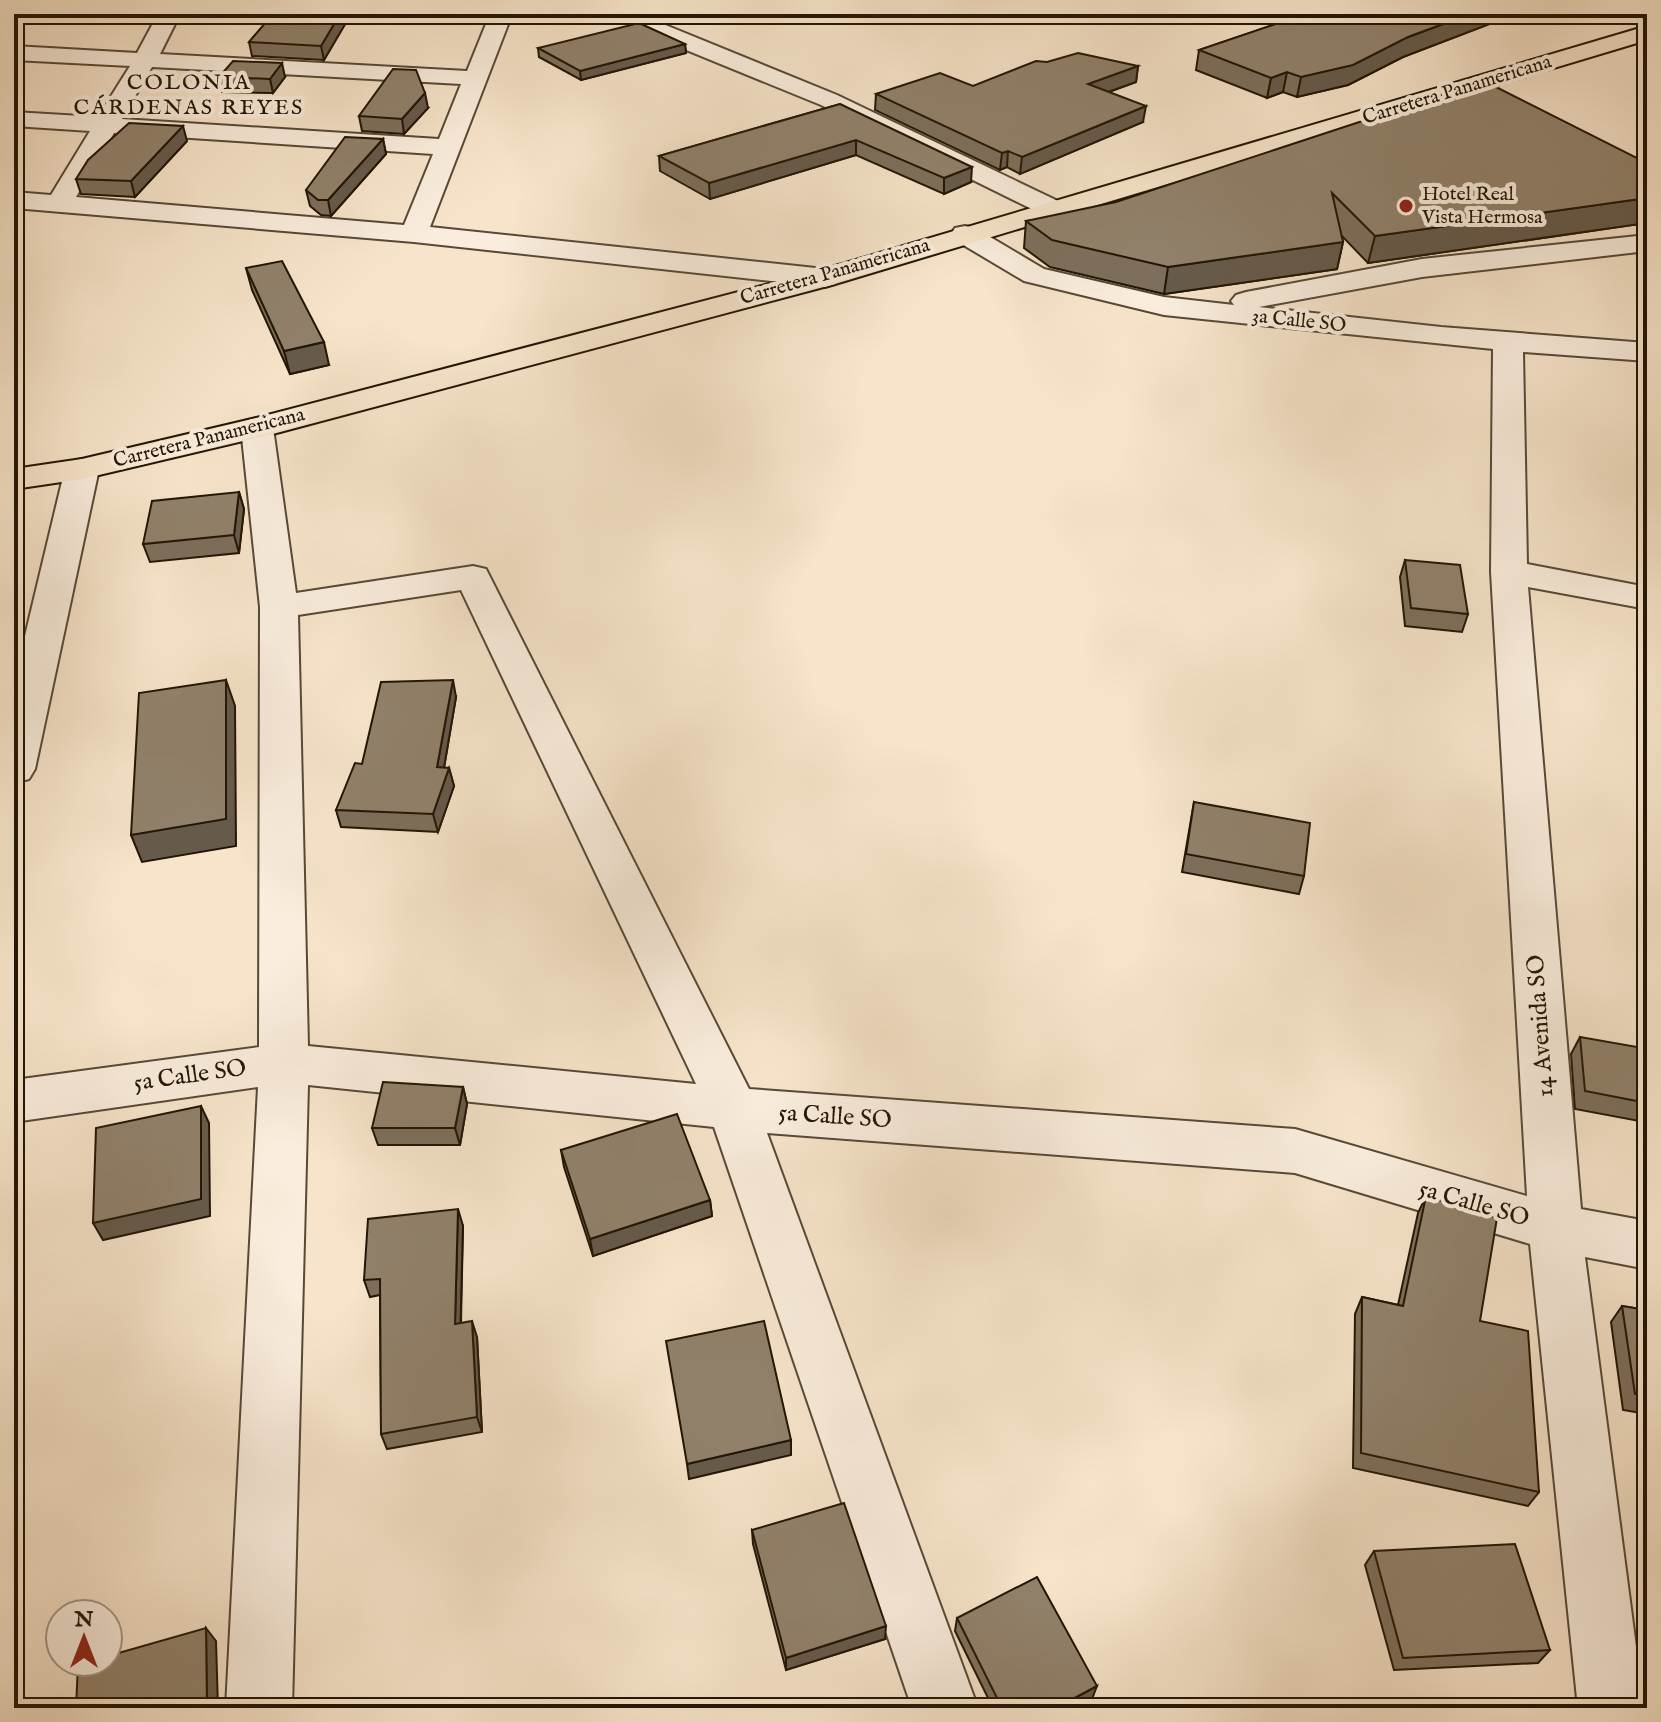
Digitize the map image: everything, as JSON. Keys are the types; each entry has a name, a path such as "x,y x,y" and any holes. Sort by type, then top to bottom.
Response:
{"highway":[{"name":"Carretera Panamericana","path":"14,479 82,469 257,428 825,278 1051,208 1639,39"}],"street":[{"path":"59,203 169,14"},
{"path":"414,234 501,14"},
{"path":"630,14 655,29 829,100 1051,208"},
{"path":"14,53 475,78"},
{"path":"14,119 448,147"},
{"path":"14,200 414,234 825,278"},
{"name":"3a Calle SO","path":"965,234 1034,275 1164,306 1647,352"},
{"path":"1199,310 1422,268 1647,243"},
{"name":"14 Avenida SO","path":"1508,341 1509,572 1561,1295 1611,1708"},
{"path":"257,428 279,607 284,1063 259,1708"},
{"path":"14,769 82,469"},
{"path":"1509,572 1647,598"},
{"path":"279,607 473,577 733,1108 945,1708"},
{"name":"5a Calle SO","path":"14,1101 284,1063 733,1108 1295,1151 1556,1228 1647,1245"}],"building":[{"path":"273,14 340,14 321,46 249,42"},
{"path":"1305,14 1470,14 1408,37 1353,65 1301,77 1287,72 1271,78 1199,50"},
{"path":"639,23 685,44 580,71 538,48"},
{"path":"1078,53 1138,66 1088,84 1146,106 1022,157 1008,151 1002,153 876,94 940,73 973,86 1036,61 1047,62"},
{"path":"233,61 282,63 270,79 219,77"},
{"path":"393,69 416,70 425,93 402,119 359,116"},
{"path":"1484,81 1647,163 1647,198 1375,236 1332,193 1343,242 1168,267 1052,240 1026,221 1116,202"},
{"path":"840,104 972,167 944,178 856,140 709,183 659,156"},
{"path":"129,123 183,126 131,181 76,179 88,160"},
{"path":"345,137 383,139 328,200 318,200 306,190"},
{"path":"282,261 324,342 284,351 246,268"},
{"path":"239,492 234,535 143,544 152,501"},
{"path":"1405,560 1460,565 1468,614 1411,608"},
{"path":"226,680 226,819 131,835 139,693"},
{"path":"453,680 437,767 449,768 433,814 336,810 355,763 362,764 381,682"},
{"path":"1194,802 1310,823 1304,876 1186,854"},
{"path":"1580,1037 1643,1048 1647,1103 1585,1091"},
{"path":"383,1082 463,1087 455,1128 372,1128"},
{"path":"201,1106 201,1199 93,1223 96,1128"},
{"path":"677,1114 710,1200 590,1239 561,1150"},
{"path":"1426,1196 1497,1218 1480,1321 1528,1331 1539,1492 1361,1453 1362,1297 1403,1306"},
{"path":"458,1209 455,1324 472,1321 477,1417 381,1434 380,1279 364,1280 368,1219"},
{"path":"1622,1306 1647,1310 1647,1397 1635,1394"},
{"path":"764,1321 791,1440 687,1464 666,1341"},
{"path":"844,1503 886,1626 786,1658 752,1530"},
{"path":"1515,1544 1550,1650 1403,1658 1374,1551"},
{"path":"1037,1577 1097,1686 1056,1708 1002,1708 957,1618"},
{"path":"206,1628 207,1708 76,1708 77,1678 124,1678 124,1651"}],"place":[{"name":"Hotel Real Vista Hermosa","path":"1406,206"}],"district":[{"name":"COLONIA CÁRDENAS REYES","path":"189,96"}]}
